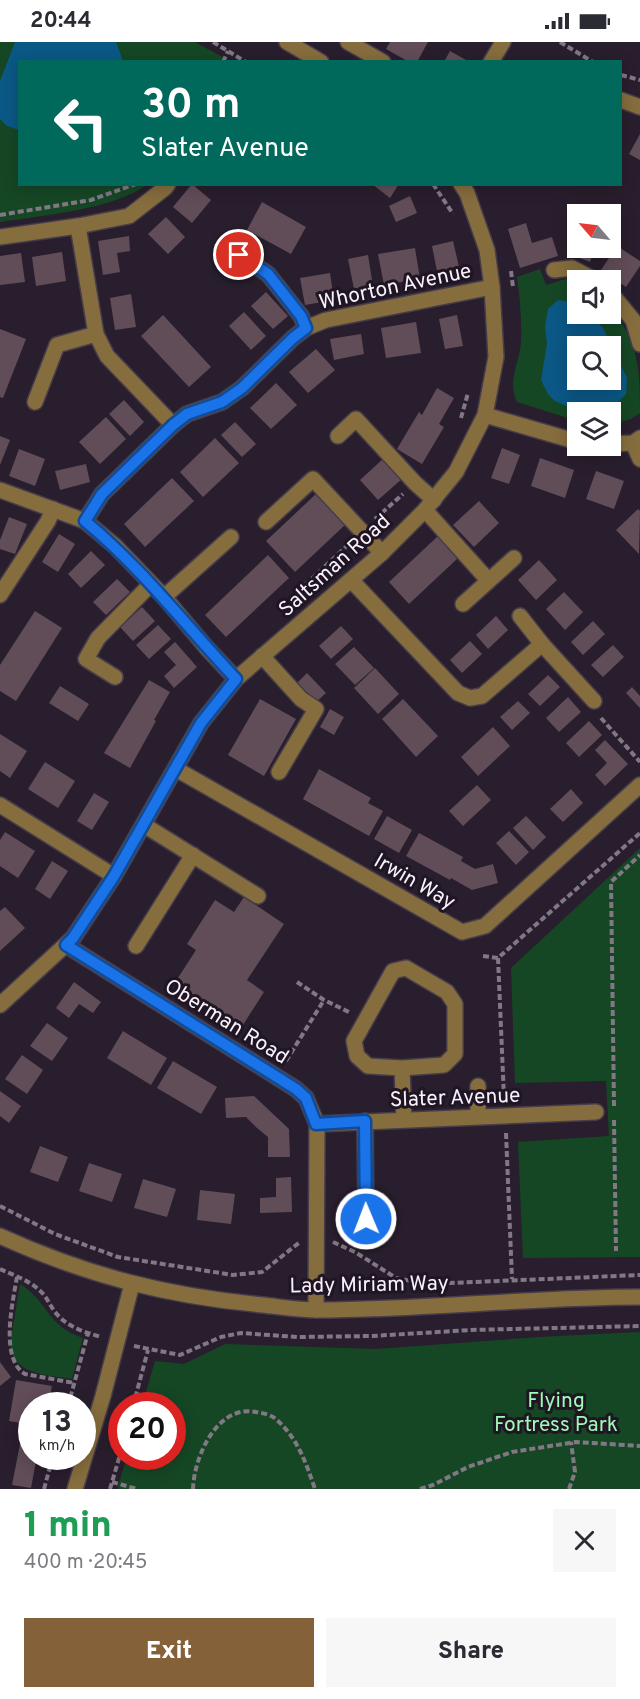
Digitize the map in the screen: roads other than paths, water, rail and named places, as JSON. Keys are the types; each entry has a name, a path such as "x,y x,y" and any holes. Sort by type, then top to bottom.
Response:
{"street":[{"path":"287,42 318,60"},
{"path":"348,42 359,56 375,60"},
{"path":"492,60 503,42"},
{"path":"622,100 640,107"},
{"path":"0,237 129,216 166,186"},
{"name":"Saltsman Road","path":"0,1005 70,941 114,876 201,723 236,679 382,553 429,505 456,472 485,415 496,357 492,287 487,250 467,193 462,186"},
{"path":"78,226 96,334 107,356 173,425"},
{"name":"Whorton Avenue","path":"239,255 268,274 301,316 306,328"},
{"path":"554,270 572,268 576,270"},
{"name":"Whorton Avenue","path":"85,521 102,494 173,425 187,414 222,402 242,388 306,328 326,320 492,287"},
{"path":"621,305 633,320 640,344"},
{"path":"35,402 57,345 96,334"},
{"path":"485,415 567,439"},
{"path":"338,436 356,419 415,483 429,505 488,580"},
{"path":"621,442 637,440 640,459"},
{"path":"267,522 313,479 382,553"},
{"path":"0,490 85,521 115,546 164,597 236,679"},
{"path":"0,595 48,521 53,509"},
{"path":"164,597 231,537"},
{"path":"463,604 514,558"},
{"path":"351,580 458,693 470,698 482,696 542,644"},
{"path":"115,677 86,659 98,638 151,584"},
{"path":"520,616 594,701"},
{"path":"262,656 301,699 316,709 279,772"},
{"name":"Irwin Way","path":"176,769 462,932 485,926 640,785"},
{"path":"0,805 114,876"},
{"path":"144,825 258,896"},
{"path":"136,946 193,855"},
{"name":"Oberman Road","path":"70,941 296,1089 306,1098 316,1124 315,1310"},
{"path":"406,968 447,992 454,1005 455,1054 444,1065 402,1068 368,1066 357,1056 354,1041 393,971 406,968"},
{"path":"402,1068 404,1120"},
{"path":"478,1086 478,1116"},
{"name":"Slater Avenue","path":"316,1124 596,1112"},
{"path":"365,1121 366,1219"},
{"name":"Lady Miriam Way","path":"0,1236 51,1259 132,1284 181,1295 315,1310 579,1297 640,1297"},
{"path":"79,1488 132,1284"}],"water":[{"path":"15,42 116,42 123,60 18,60 18,130 7,126 0,119 0,81"},
{"path":"558,300 567,301 567,324 599,324 607,336 567,336 567,390 621,390 621,366 627,378 626,394 618,402 567,402 567,406 555,401 548,394 541,380 547,344 545,327 548,309"}],"park label":[{"name":"Flying Fortress Park","path":"556,1412"}]}
